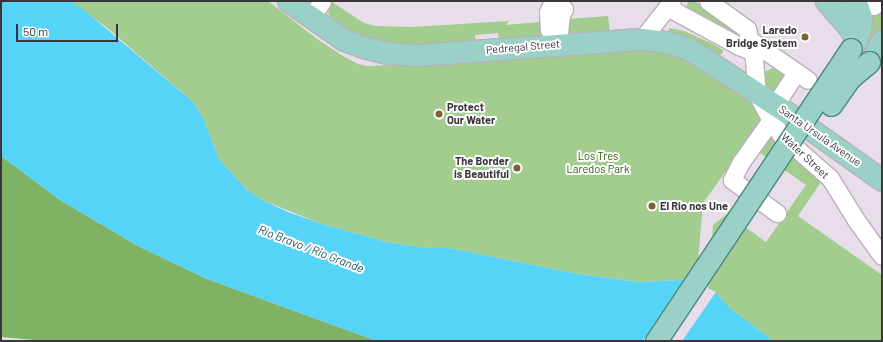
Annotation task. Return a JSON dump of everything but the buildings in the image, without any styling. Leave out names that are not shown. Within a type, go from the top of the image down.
[{"type":"main road","name":"Pedregal Street","points":[[288,1],[317,9],[344,40],[363,48],[387,53],[417,55],[642,39],[667,42],[686,48],[773,108]]},
{"type":"main road","points":[[826,1],[850,29],[853,45]]},
{"type":"main road","points":[[656,341],[853,45],[860,29],[861,17],[855,5]]},
{"type":"main road","points":[[672,341],[841,89],[857,71],[879,57],[882,41]]},
{"type":"main road","name":"Santa Ursula Avenue","points":[[773,108],[882,180]]},
{"type":"street","points":[[708,1],[747,29],[751,45],[773,108]]},
{"type":"street","points":[[855,5],[873,6],[882,1]]},
{"type":"street","points":[[642,39],[669,4],[739,46],[751,45],[802,76],[773,108],[732,180],[777,213]]},
{"type":"street","points":[[558,5],[560,14],[558,44]]},
{"type":"street","name":"Water Street","points":[[773,108],[781,135],[830,178],[856,220],[882,256]]},
{"type":"green space","name":"Los Tres Laredos Park","points":[[70,1],[268,1],[317,39],[343,56],[358,64],[367,66],[422,64],[580,52],[658,48],[692,59],[753,103],[762,121],[703,203],[696,286],[683,280],[639,282],[578,274],[449,248],[428,248],[390,243],[322,224],[262,200],[247,190],[219,159],[204,120],[193,102],[105,26]]},
{"type":"green space","points":[[695,1],[738,31],[740,37],[686,8],[688,2]]},
{"type":"green space","points":[[332,2],[364,23],[376,26],[412,27],[509,21],[506,25],[540,22],[542,23],[542,33],[537,37],[499,40],[498,33],[475,35],[476,42],[438,46],[392,44],[377,41],[342,27],[330,16],[328,12]]},
{"type":"green space","points":[[882,6],[882,31],[868,44],[871,15]]},
{"type":"green space","points":[[608,16],[610,32],[567,33],[568,19]]},
{"type":"green space","points":[[670,28],[684,31],[711,43],[723,50],[723,52],[717,59],[665,34]]},
{"type":"green space","points":[[779,66],[790,73],[778,93],[766,89],[763,72]]},
{"type":"green space","points":[[768,133],[779,147],[823,179],[798,216],[882,275],[882,341],[774,341],[732,310],[718,295],[708,291],[713,225],[727,214],[766,242],[806,185],[756,150]]},
{"type":"green space","points":[[1,156],[60,200],[138,246],[207,279],[377,341],[46,341],[1,337]]},
{"type":"water","name":"Río Bravo / Rio Grande","points":[[1,1],[70,1],[84,10],[193,102],[204,120],[219,159],[247,190],[262,200],[288,212],[322,224],[390,243],[428,248],[449,248],[578,274],[639,282],[683,280],[718,295],[732,310],[774,341],[377,341],[207,279],[138,246],[60,200],[1,156]]},
{"type":"pier","points":[[685,278],[716,292],[682,341],[643,341]]},
{"type":"place","name":"Laredo Bridge System","points":[[805,37]]},
{"type":"place","name":"Protect Our Water","points":[[439,114]]},
{"type":"place","name":"The Border is Beautiful","points":[[517,168]]},
{"type":"place","name":"El Rio nos Une","points":[[652,206]]}]
